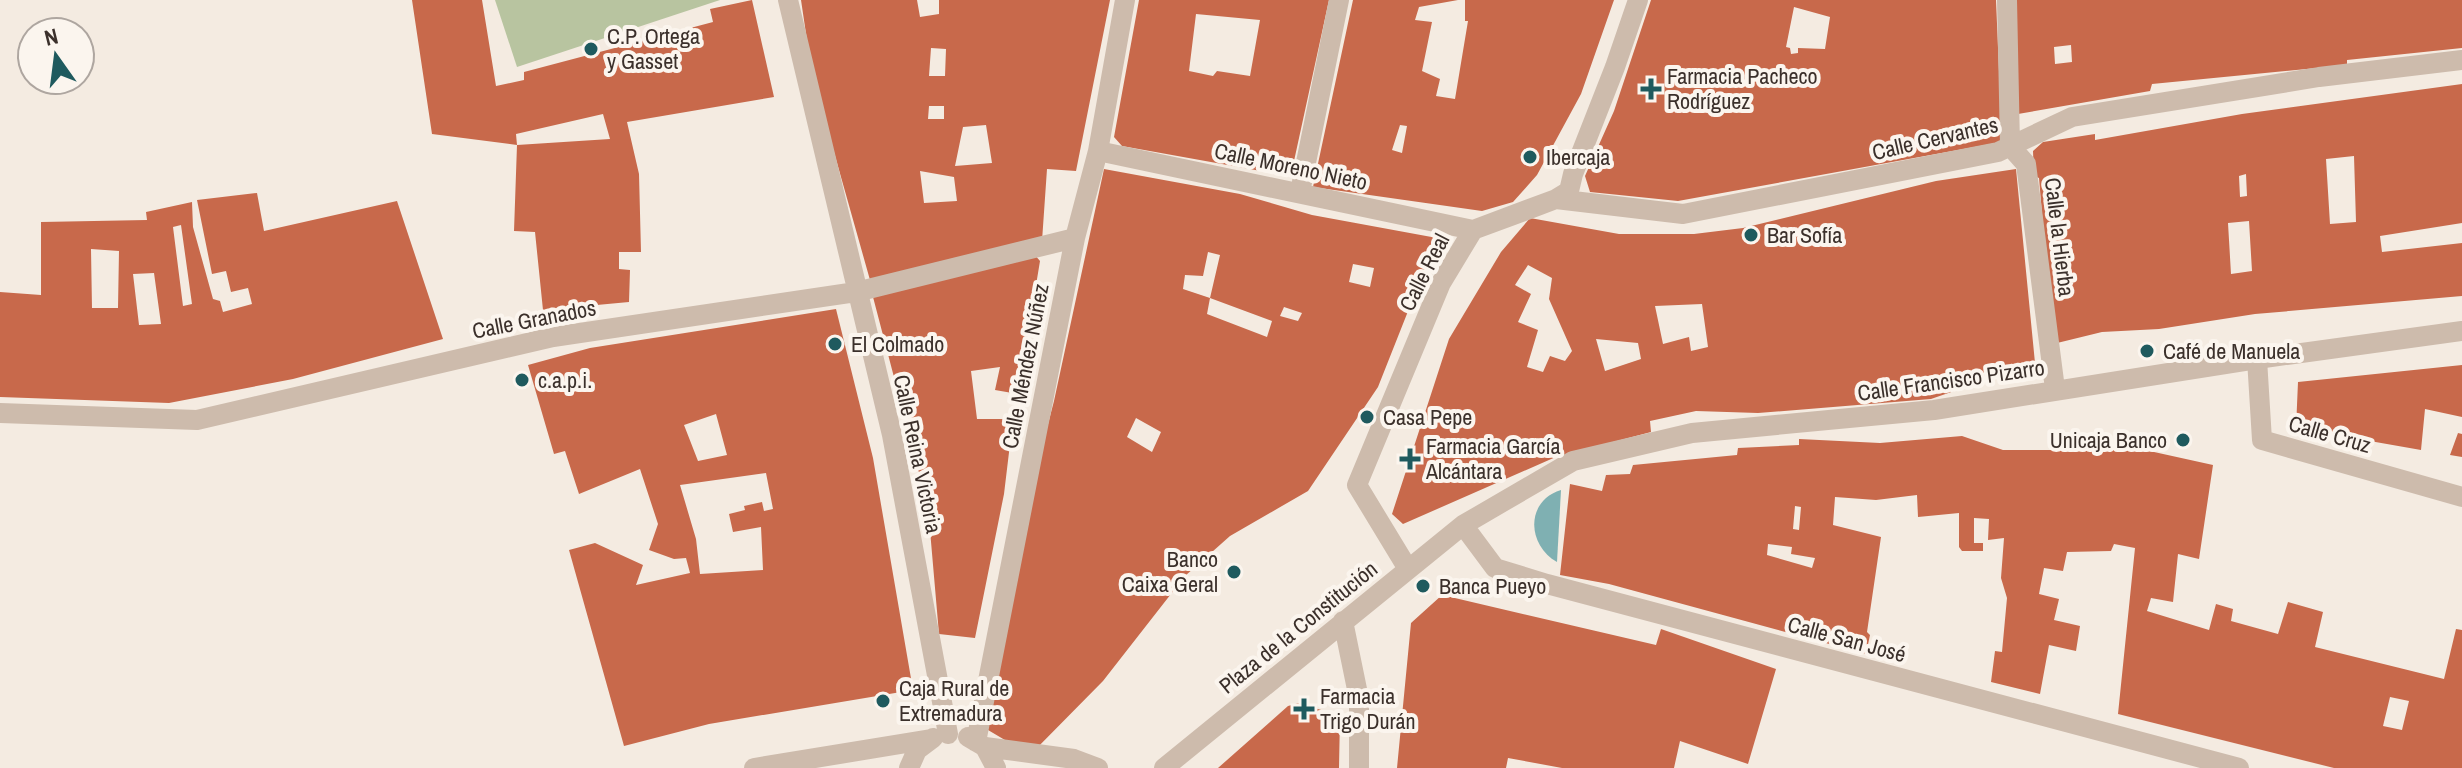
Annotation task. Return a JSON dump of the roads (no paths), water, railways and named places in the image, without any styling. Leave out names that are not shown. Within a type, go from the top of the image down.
[{"type":"street","name":"Calle Reina Victoria","points":[[788,0],[892,435],[939,737]]},
{"type":"street","name":"Calle Méndez Núñez","points":[[981,744],[1075,238],[1098,151],[1125,0]]},
{"type":"street","points":[[1300,192],[1339,0]]},
{"type":"street","points":[[1556,199],[1569,191],[1638,0]]},
{"type":"street","name":"Calle la Hierba","points":[[2007,0],[2010,146],[2026,164],[2055,389]]},
{"type":"street","name":"Calle Cervantes","points":[[1556,199],[1683,214],[1998,152],[2072,117],[2319,77],[2462,60]]},
{"type":"street","name":"Calle Moreno Nieto","points":[[1098,151],[1473,230]]},
{"type":"street","name":"Calle Real","points":[[1408,569],[1357,485],[1441,283],[1473,230],[1556,199]]},
{"type":"street","name":"Calle Granados","points":[[0,413],[197,420],[553,337],[856,292],[1075,238]]},
{"type":"street","name":"Calle Francisco Pizarro","points":[[1463,525],[1573,461],[1692,433],[1934,410],[2055,389],[2462,331]]},
{"type":"street","name":"Calle Cruz","points":[[2257,359],[2262,440],[2462,497]]},
{"type":"street","name":"Plaza de la Constitución","points":[[1164,768],[1463,525]]},
{"type":"street","name":"Calle San José","points":[[1463,525],[1495,568],[2239,768]]},
{"type":"street","points":[[1343,621],[1359,699],[1359,768]]},
{"type":"street","points":[[754,768],[817,763],[939,737],[966,735],[981,744],[1074,759],[1098,768]]},
{"type":"street","points":[[909,768],[917,750],[939,737]]},
{"type":"street","points":[[981,744],[996,768]]},
{"type":"water","points":[[1561,490],[1557,562],[1540,545],[1534,524],[1541,504]]},
{"type":"place","name":"C.P. Ortega y Gasset","points":[[591,49]]},
{"type":"place","name":"Farmacia Pacheco Rodríguez","points":[[1651,89]]},
{"type":"place","name":"Ibercaja","points":[[1530,157]]},
{"type":"place","name":"Bar Sofía","points":[[1751,235]]},
{"type":"place","name":"El Colmado","points":[[835,344]]},
{"type":"place","name":"Café de Manuela","points":[[2147,351]]},
{"type":"place","name":"c.a.p.i.","points":[[522,380]]},
{"type":"place","name":"Casa Pepe","points":[[1367,417]]},
{"type":"place","name":"Unicaja Banco","points":[[2183,440]]},
{"type":"place","name":"Farmacia García Alcántara","points":[[1410,459]]},
{"type":"place","name":"Banco Caixa Geral","points":[[1234,572]]},
{"type":"place","name":"Banca Pueyo","points":[[1423,586]]},
{"type":"place","name":"Caja Rural de Extremadura","points":[[883,701]]},
{"type":"place","name":"Farmacia Trigo Durán","points":[[1304,709]]}]
